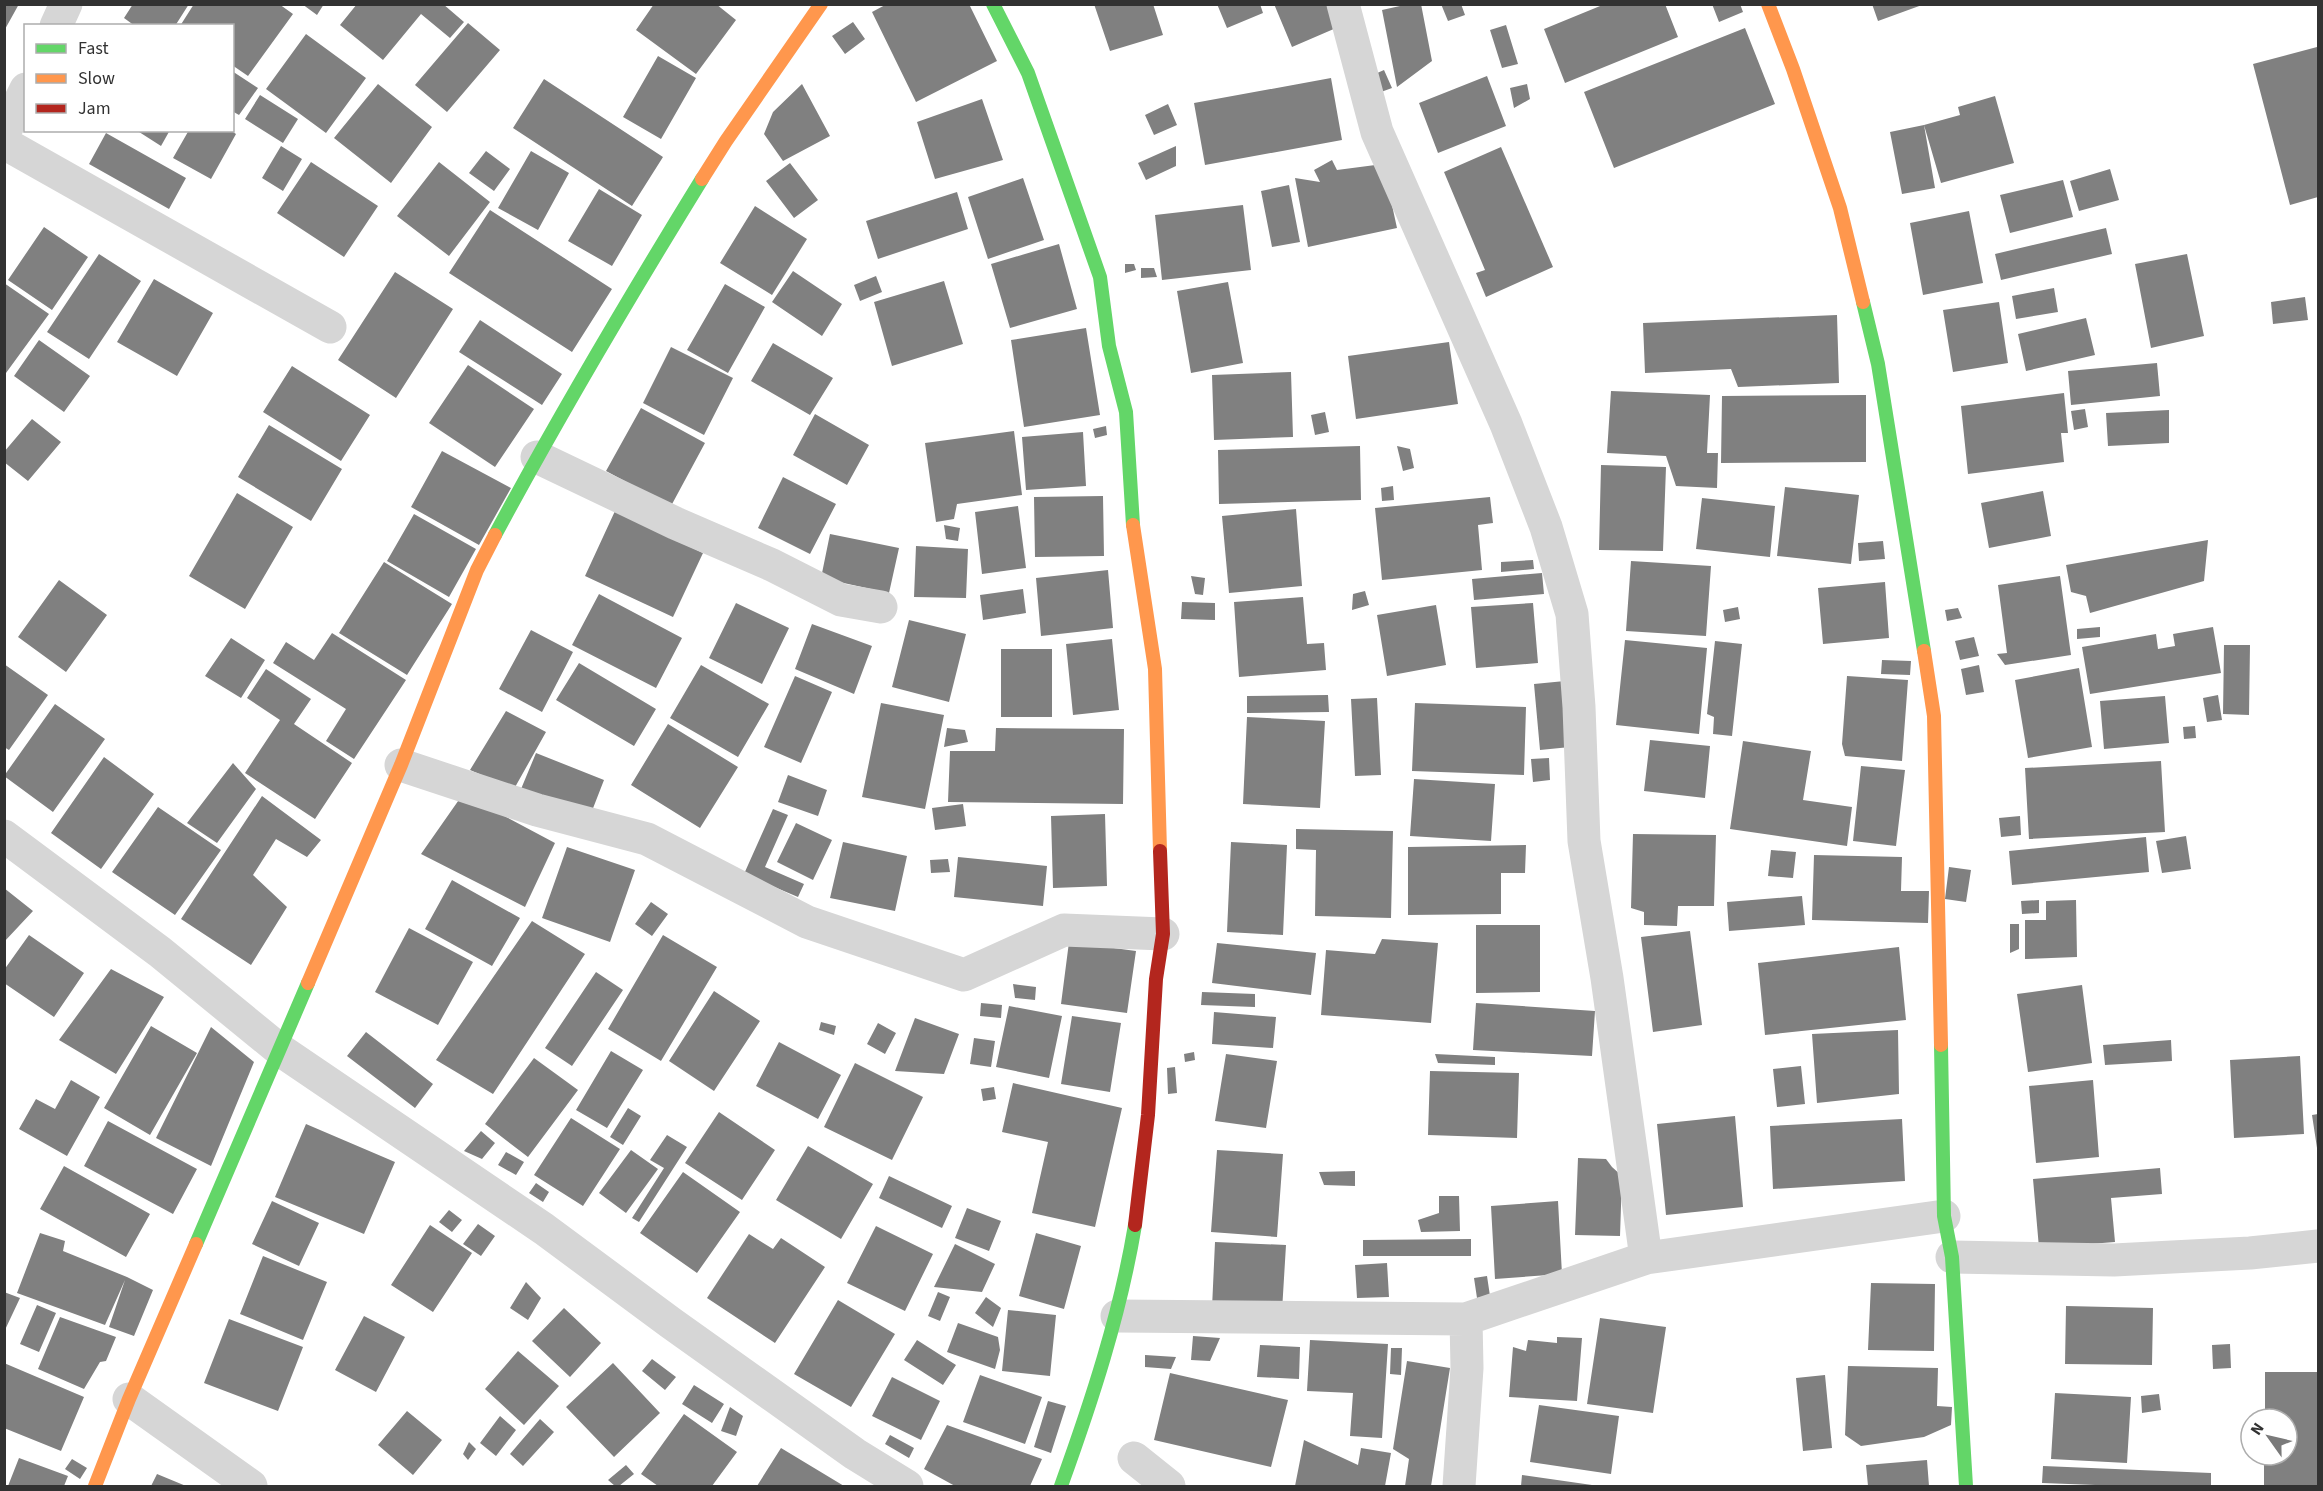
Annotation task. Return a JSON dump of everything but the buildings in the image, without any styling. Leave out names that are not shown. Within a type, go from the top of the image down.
[{"type":"street","points":[[57,24],[66,4]]},
{"type":"street","points":[[95,1486],[129,1399],[400,765],[477,570],[537,457],[621,310],[726,141],[821,4]]},
{"type":"street","points":[[993,4],[1028,73],[1100,277],[1109,346],[1126,412],[1134,536],[1155,669],[1163,934],[1155,974],[1148,1116],[1136,1221],[1117,1316],[1095,1393],[1061,1486]]},
{"type":"street","points":[[1343,4],[1377,132],[1506,424],[1546,527],[1572,614],[1579,707],[1584,841],[1607,978],[1646,1258]]},
{"type":"street","points":[[1768,4],[1793,69],[1840,208],[1878,364],[1934,716],[1944,1216],[1952,1257],[1966,1486]]},
{"type":"street","points":[[4,133],[24,93]]},
{"type":"street","points":[[4,143],[330,327]]},
{"type":"street","points":[[537,457],[675,523],[772,565],[842,600],[881,607]]},
{"type":"street","points":[[400,765],[537,810],[647,838],[807,922],[964,975],[1064,930],[1163,934]]},
{"type":"street","points":[[4,836],[160,952],[280,1050],[544,1229],[855,1454],[907,1486]]},
{"type":"street","points":[[1117,1316],[1467,1319],[1646,1258],[1944,1216]]},
{"type":"street","points":[[1952,1257],[2114,1260],[2250,1253],[2319,1246]]},
{"type":"street","points":[[1459,1486],[1467,1368],[1467,1319]]},
{"type":"street","points":[[129,1399],[251,1486]]},
{"type":"street","points":[[1134,1458],[1169,1486]]},
{"type":"traffic: fast","points":[[993,4],[1028,73],[1100,277],[1109,346],[1126,412],[1133,525]]},
{"type":"traffic: fast","points":[[495,535],[596,356],[702,179]]},
{"type":"traffic: fast","points":[[1863,302],[1878,364],[1924,651]]},
{"type":"traffic: fast","points":[[196,1244],[308,983]]},
{"type":"traffic: fast","points":[[1941,1045],[1944,1216],[1952,1257],[1966,1486]]},
{"type":"traffic: fast","points":[[1061,1486],[1104,1357],[1129,1259],[1135,1225]]},
{"type":"traffic: slow","points":[[702,179],[821,4]]},
{"type":"traffic: slow","points":[[1768,4],[1793,69],[1840,208],[1863,302]]},
{"type":"traffic: slow","points":[[1133,525],[1155,669],[1160,851]]},
{"type":"traffic: slow","points":[[308,983],[401,765],[477,570],[495,535]]},
{"type":"traffic: slow","points":[[1924,651],[1934,716],[1941,1045]]},
{"type":"traffic: slow","points":[[95,1486],[129,1399],[196,1244]]},
{"type":"traffic: jam","points":[[1135,1225],[1148,1115],[1156,979],[1163,934],[1160,851]]}]
